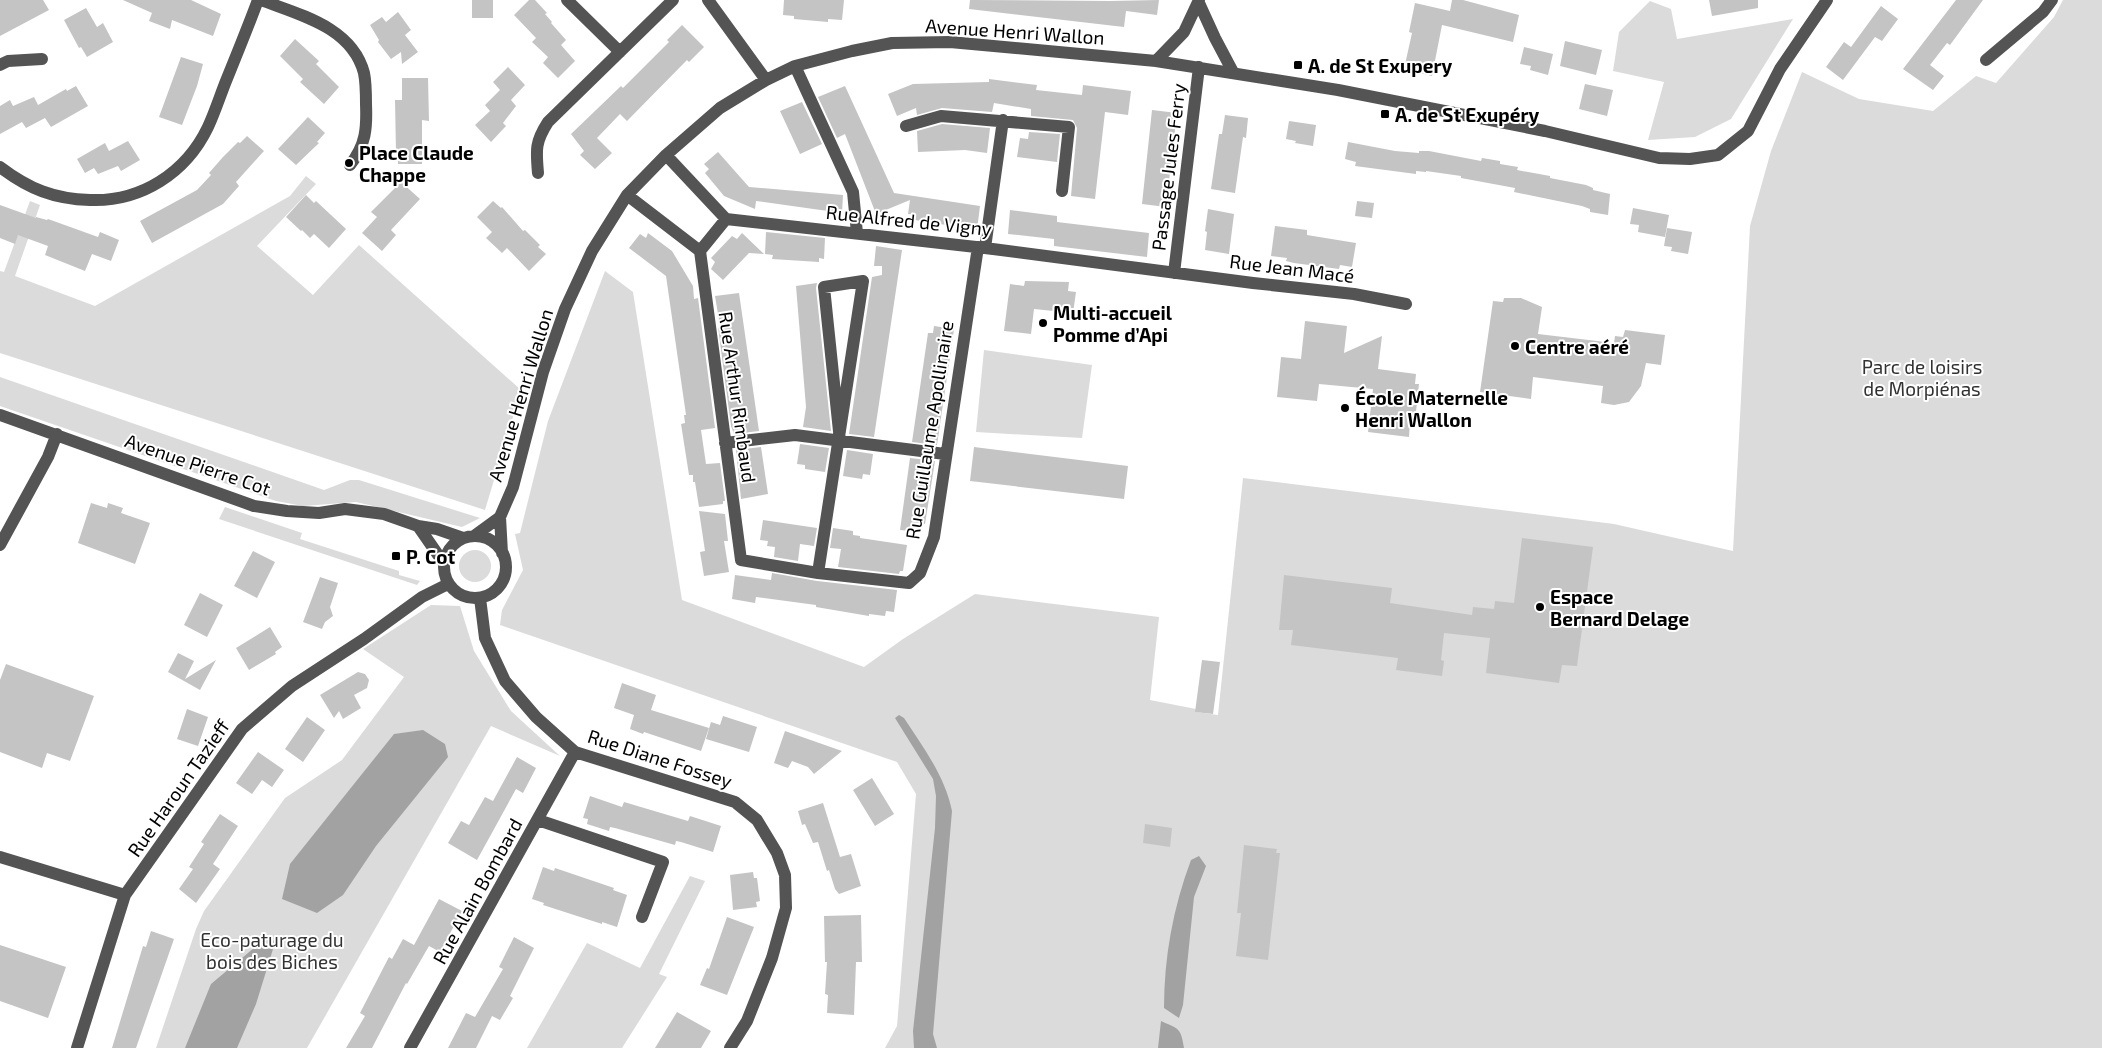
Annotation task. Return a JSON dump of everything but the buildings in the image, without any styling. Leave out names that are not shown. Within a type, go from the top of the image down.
[{"type":"street","points":[[0,166],[18,181],[67,200],[105,201],[146,191],[175,172],[195,150],[208,128],[260,0],[312,19],[332,30],[350,46],[364,73],[366,121],[365,139],[360,153],[350,165]]},
{"type":"street","points":[[567,0],[620,52]]},
{"type":"street","points":[[538,173],[536,151],[538,137],[548,122],[673,0]]},
{"type":"street","points":[[708,0],[766,80]]},
{"type":"street","name":"Avenue Henri Wallon","points":[[502,553],[500,517],[513,487],[544,372],[565,309],[592,251],[627,195],[666,155],[720,108],[766,80],[795,66],[852,51],[892,44],[950,42],[1156,61],[1338,90],[1545,131],[1659,158],[1690,159],[1718,155],[1748,131],[1780,69],[1827,0]]},
{"type":"street","points":[[1986,60],[2043,12],[2052,0]]},
{"type":"street","points":[[1156,61],[1184,32],[1199,1]]},
{"type":"street","points":[[1199,1],[1215,38],[1233,72]]},
{"type":"street","points":[[0,65],[8,61],[42,59]]},
{"type":"street","points":[[795,66],[853,192],[857,233]]},
{"type":"street","name":"Passage Jules Ferry","points":[[1174,273],[1199,67]]},
{"type":"street","points":[[906,126],[942,116],[1069,126],[1062,191]]},
{"type":"street","name":"Rue Guillaume Apollinaire","points":[[818,573],[909,583],[920,574],[934,538],[945,454],[1003,120]]},
{"type":"street","points":[[627,195],[700,252],[726,219],[666,155]]},
{"type":"street","name":"Rue Alfred de Vigny","points":[[726,219],[981,247],[1174,273]]},
{"type":"street","name":"Rue Arthur Rimbaud","points":[[700,252],[741,560],[818,573]]},
{"type":"street","name":"Rue Jean Macé","points":[[1174,273],[1354,294],[1406,304]]},
{"type":"street","points":[[818,573],[840,441],[863,280],[824,287],[840,441]]},
{"type":"street","name":"Avenue Pierre Cot","points":[[0,415],[254,506],[286,511],[319,513],[344,509],[384,514],[418,526],[469,537]]},
{"type":"street","points":[[0,545],[51,451],[57,434]]},
{"type":"street","points":[[725,443],[795,435],[945,454]]},
{"type":"street","points":[[469,537],[491,540],[502,553],[506,569],[505,577],[495,591],[480,598],[465,597],[453,590],[448,584],[443,571],[444,562],[450,548],[500,517]]},
{"type":"street","points":[[418,526],[444,562]]},
{"type":"street","name":"Rue Haroun Tazieff","points":[[77,1048],[125,895],[242,729],[292,686],[364,640],[422,597],[448,584]]},
{"type":"street","name":"Rue Diane Fossey","points":[[480,598],[485,638],[505,681],[536,717],[575,752],[735,802],[757,820],[777,853],[785,875],[786,908],[772,958],[747,1020],[730,1048]]},
{"type":"street","name":"Rue Alain Bombard","points":[[410,1048],[575,752]]},
{"type":"street","points":[[538,820],[663,862],[642,917]]},
{"type":"street","points":[[0,857],[125,895]]},
{"type":"green space","name":"Parc de loisirs de Morpiénas","points":[[2063,0],[2102,0],[2102,1048],[885,1048],[897,1026],[916,794],[897,762],[500,625],[502,610],[523,570],[515,534],[520,533],[548,421],[605,271],[633,292],[682,600],[864,667],[903,639],[975,594],[1159,617],[1150,700],[1196,709],[1196,712],[1218,715],[1243,478],[1614,524],[1733,551],[1750,226],[1771,151],[1802,72],[1859,99],[1933,111],[1976,76],[1996,83],[2054,17]]},
{"type":"green space","points":[[1650,1],[1671,9],[1677,39],[1793,19],[1731,119],[1695,137],[1648,140],[1664,82],[1613,71],[1619,32]]},
{"type":"green space","points":[[306,176],[316,184],[257,246],[313,295],[359,245],[521,390],[485,510],[0,353],[0,271],[4,272],[30,201],[40,205],[15,276],[95,306],[290,196]]},
{"type":"green space","points":[[984,350],[1092,365],[1082,438],[976,432]]},
{"type":"green space","points":[[0,377],[324,490],[350,480],[359,480],[480,518],[462,527],[356,502],[303,506],[276,501],[0,406]]},
{"type":"green space","points":[[225,507],[302,533],[300,539],[399,571],[399,575],[420,581],[417,585],[219,519]]},
{"type":"green space","points":[[475,550],[481,551],[486,555],[490,560],[490,572],[486,577],[481,581],[475,582],[469,581],[464,577],[460,572],[459,566],[460,560],[464,555],[469,551]]},
{"type":"green space","name":"Eco-paturage du bois des Biches","points":[[431,605],[460,606],[474,651],[511,711],[560,756],[491,726],[307,1048],[156,1048],[196,929],[204,911],[285,798],[342,760],[404,677],[363,649]]},
{"type":"green space","points":[[690,876],[705,881],[659,974],[667,977],[622,1048],[527,1048],[587,943],[640,968]]},
{"type":"shaded area","points":[[899,715],[904,718],[939,774],[952,811],[933,1034],[937,1048],[914,1048],[913,1031],[935,828],[936,796],[933,779],[895,718]]},
{"type":"shaded area","points":[[423,730],[445,744],[448,757],[376,846],[343,895],[317,913],[282,899],[290,864],[394,734]]},
{"type":"shaded area","points":[[1199,856],[1206,866],[1194,897],[1183,1005],[1179,1018],[1164,1008],[1168,951],[1179,896],[1191,860]]},
{"type":"shaded area","points":[[266,938],[275,941],[273,949],[256,1004],[237,1048],[185,1048],[211,984]]},
{"type":"shaded area","points":[[1161,1021],[1178,1030],[1182,1036],[1184,1048],[1158,1048]]},
{"type":"place","name":"A. de St Exupery","points":[[1298,65]]},
{"type":"place","name":"A. de St Exupéry","points":[[1385,114]]},
{"type":"place","name":"Place Claude Chappe","points":[[349,163]]},
{"type":"place","name":"Multi-accueil Pomme d’Api","points":[[1043,323]]},
{"type":"place","name":"Centre aéré","points":[[1515,346]]},
{"type":"place","name":"École Maternelle Henri Wallon","points":[[1345,408]]},
{"type":"place","name":"P. Cot","points":[[396,556]]},
{"type":"place","name":"Espace Bernard Delage","points":[[1540,607]]}]
